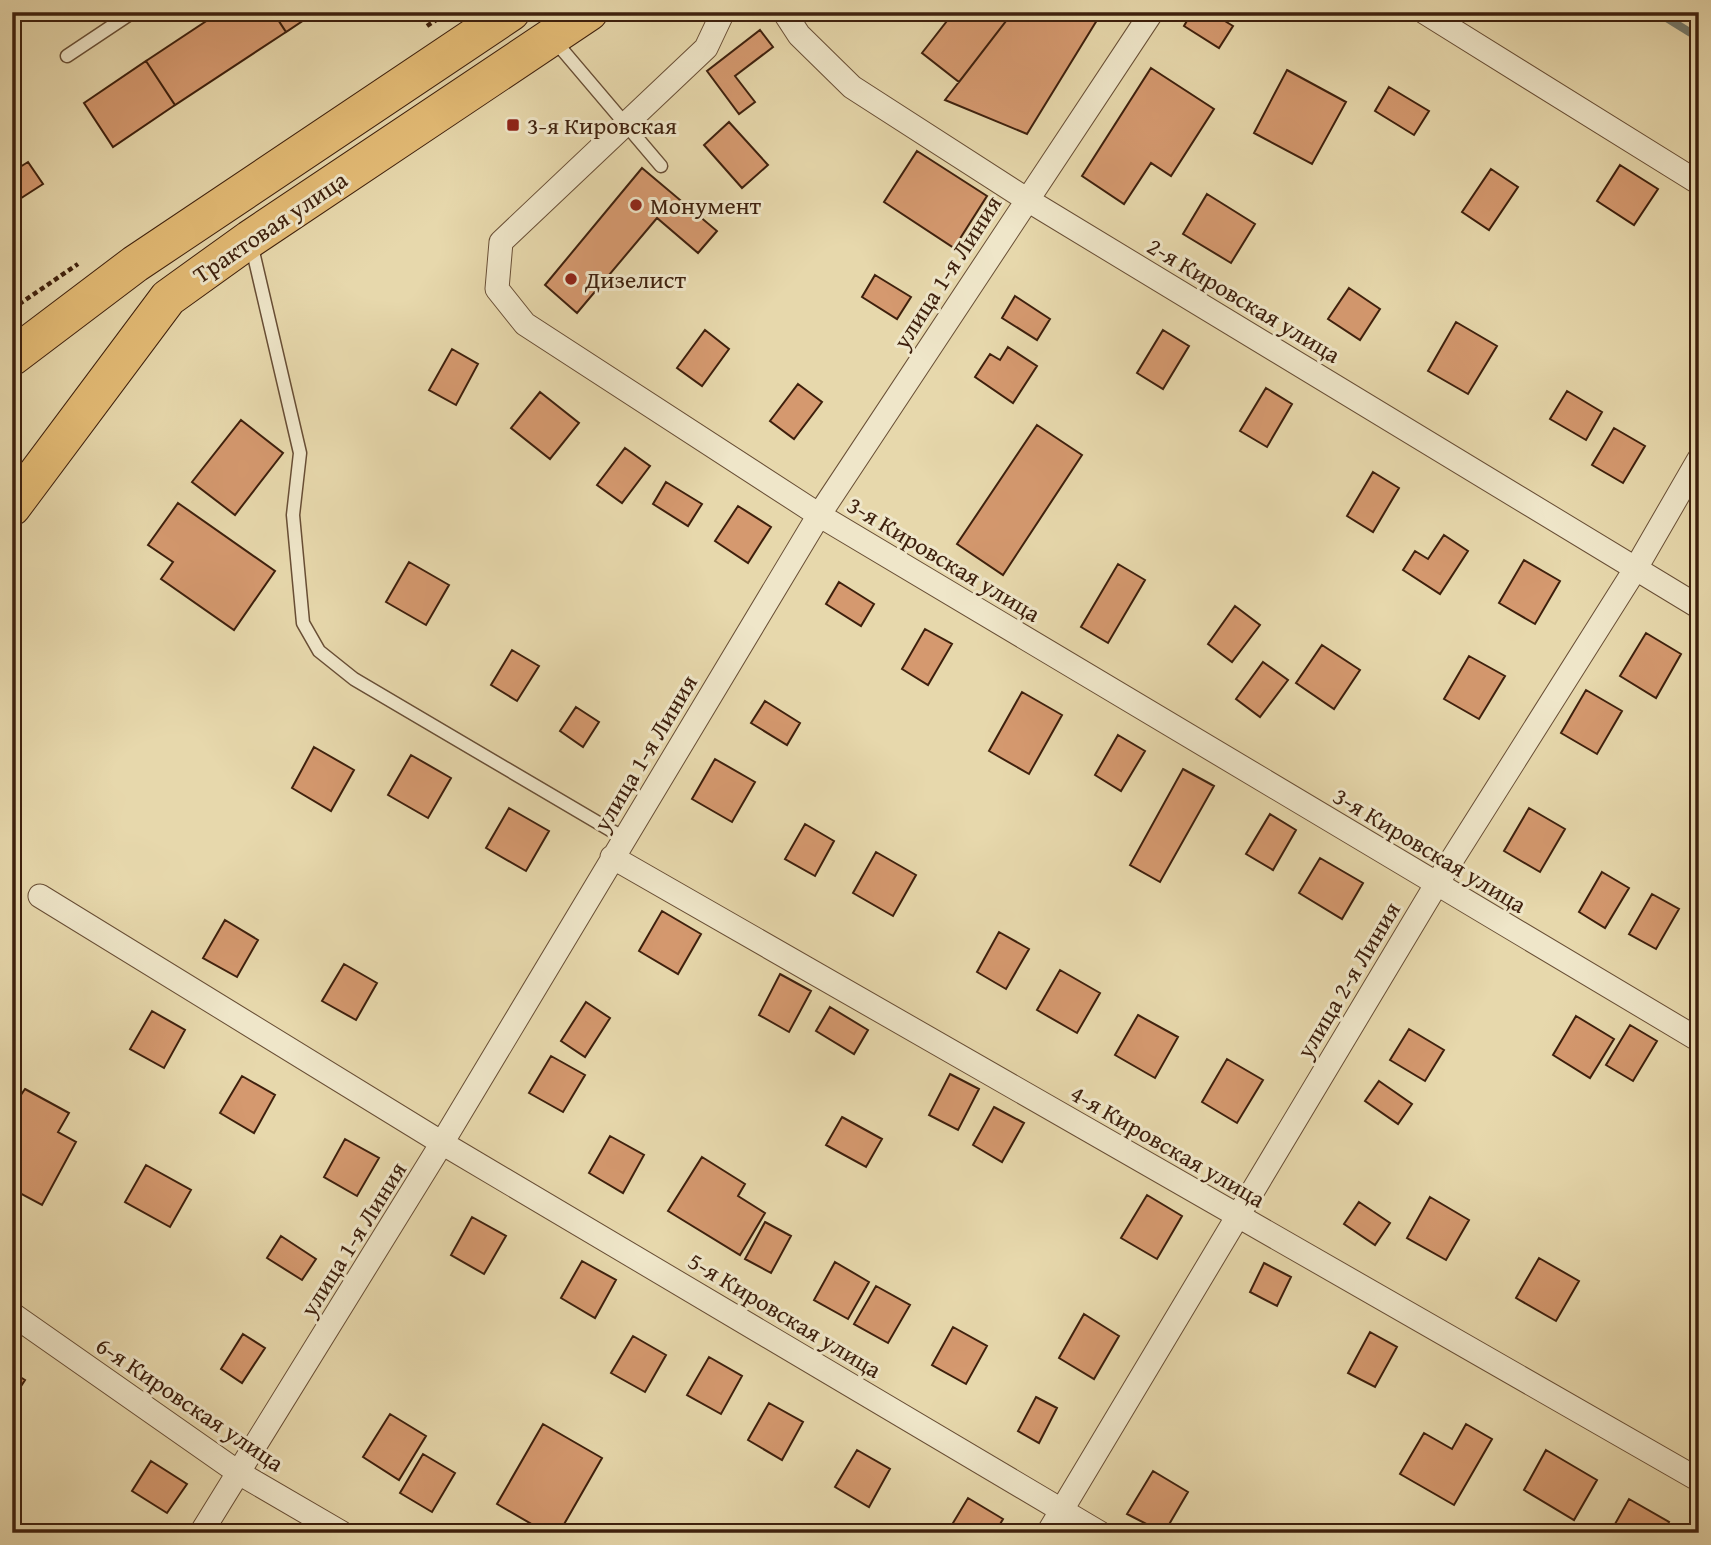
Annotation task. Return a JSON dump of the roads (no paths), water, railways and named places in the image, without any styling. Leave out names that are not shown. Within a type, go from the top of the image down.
[{"type":"main road","name":"Трактовая улица","points":[[12,357],[135,264],[511,12]]},
{"type":"main road","name":"Трактовая улица","points":[[12,507],[168,298],[250,239],[589,12]]},
{"type":"street","name":"3-я Кировская улица","points":[[723,12],[706,48],[501,242],[497,289],[525,324],[819,515],[1699,1040]]},
{"type":"street","name":"2-я Кировская улица","points":[[784,12],[799,35],[852,87],[1026,199],[1699,607]]},
{"type":"street","name":"улица 1-я Линия","points":[[201,1533],[442,1143],[819,515],[1152,12]]},
{"type":"street","points":[[1424,12],[1699,183]]},
{"type":"street","name":"улица 2-я Линия","points":[[1048,1533],[1436,885],[1636,568],[1699,459]]},
{"type":"street","name":"4-я Кировская улица","points":[[618,848],[1236,1215],[1699,1480]]},
{"type":"street","name":"5-я Кировская улица","points":[[40,896],[442,1143],[1100,1533]]},
{"type":"street","name":"6-я Кировская улица","points":[[12,1314],[239,1473],[342,1533]]},
{"type":"lane","points":[[67,56],[133,12]]},
{"type":"lane","points":[[552,37],[661,166]]},
{"type":"lane","points":[[250,239],[300,453],[293,515],[303,622],[319,651],[354,679],[618,848]]},
{"type":"waterway","points":[[1657,12],[1699,38]]},
{"type":"place","name":"3-я Кировская","points":[[513,125]]},
{"type":"place","name":"Монумент","points":[[636,205]]},
{"type":"place","name":"Дизелист","points":[[571,279]]}]
